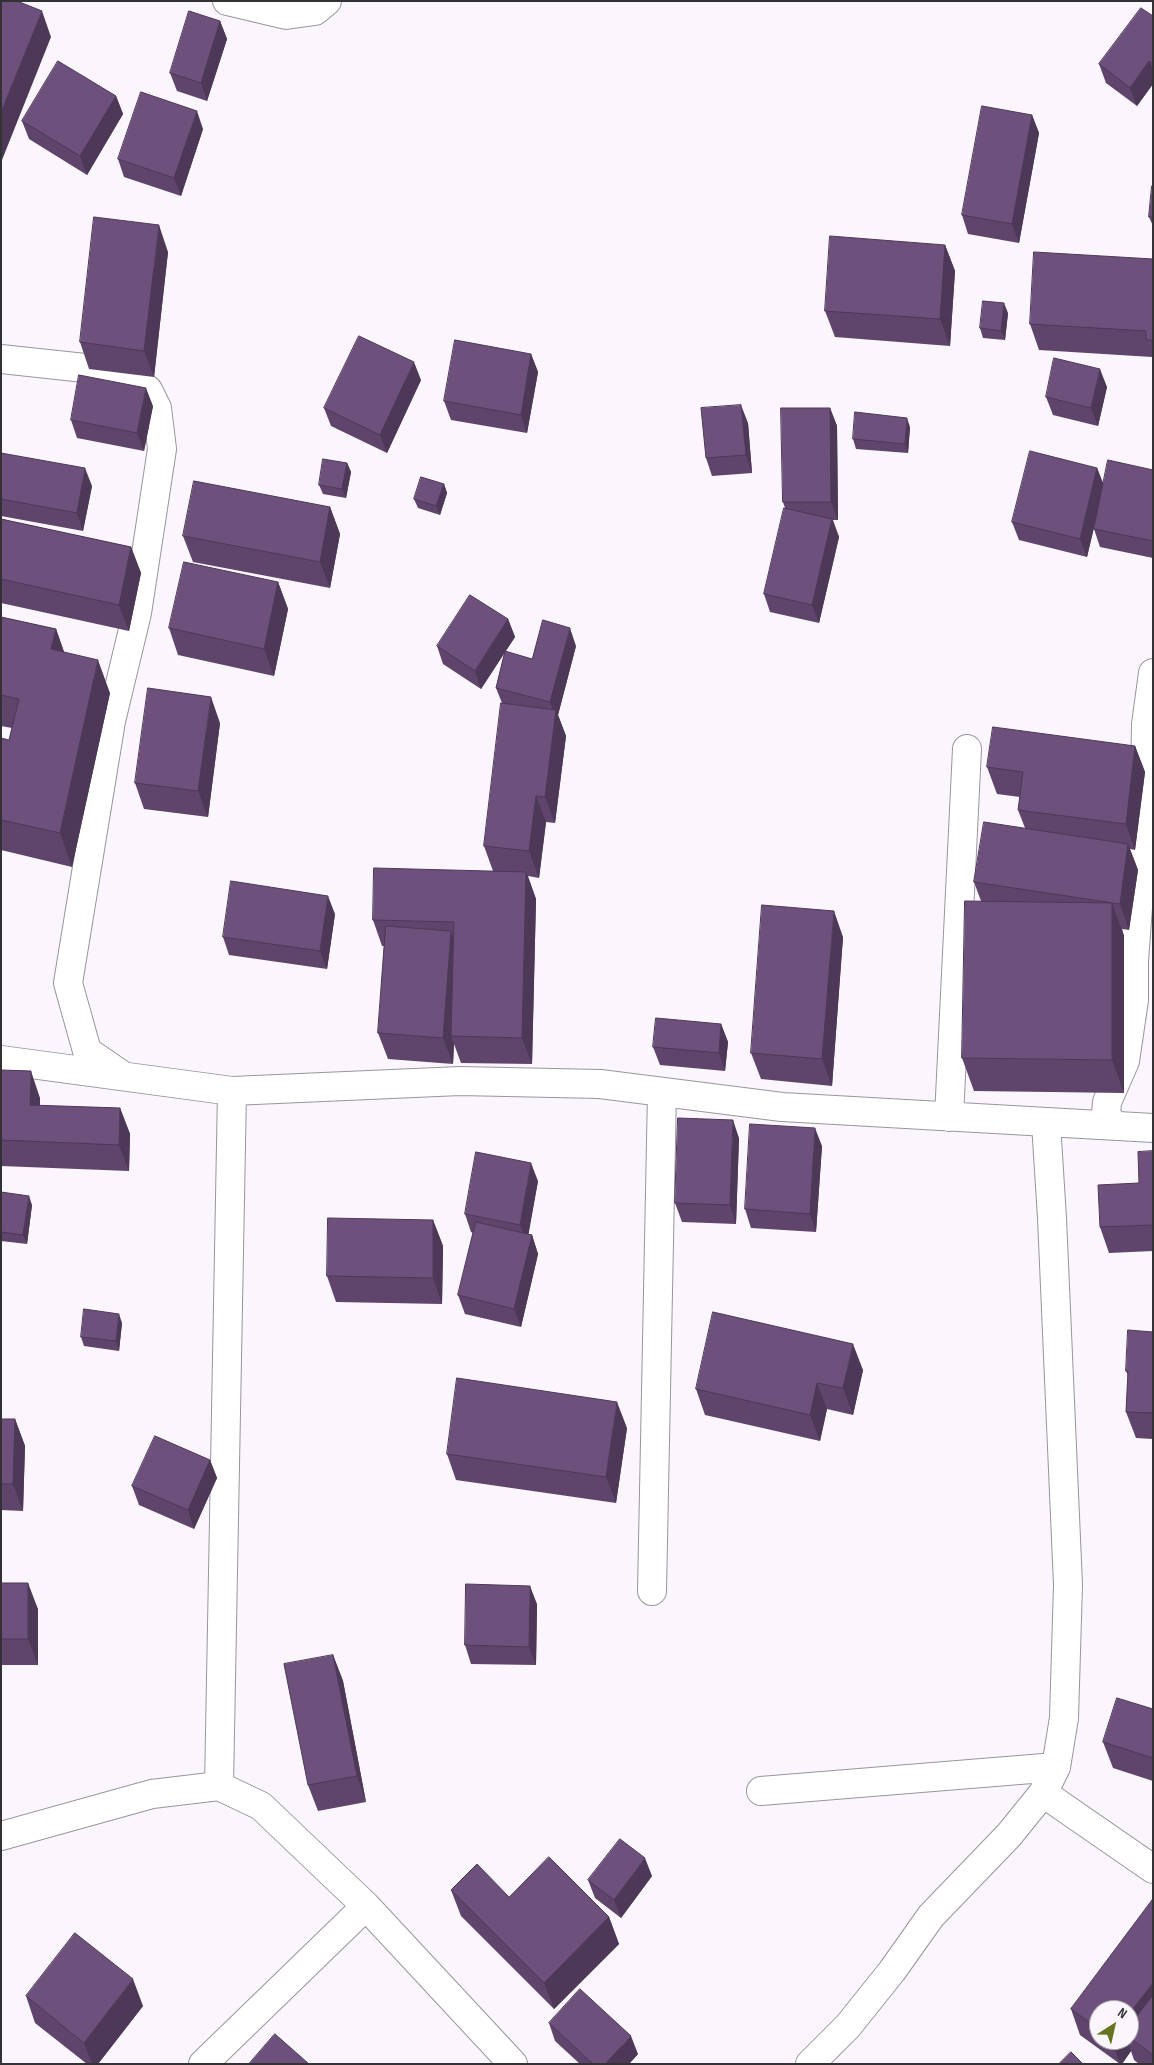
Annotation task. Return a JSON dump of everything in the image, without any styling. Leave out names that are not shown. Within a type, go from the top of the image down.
[{"type":"street","points":[[226,1],[286,15],[315,11],[327,1]]},
{"type":"street","points":[[1,359],[94,369],[132,377],[148,390],[157,408],[162,449],[137,613],[111,721],[68,983],[87,1051],[128,1078]]},
{"type":"street","points":[[1115,1126],[1106,1115],[1107,1102],[1126,1061],[1134,1000],[1134,961],[1144,826],[1146,724],[1153,673]]},
{"type":"street","points":[[949,1117],[967,749]]},
{"type":"street","points":[[1,1060],[232,1091],[460,1081],[600,1084],[782,1107],[1153,1128]]},
{"type":"street","points":[[218,1786],[232,1091]]},
{"type":"street","points":[[652,1591],[662,1092]]},
{"type":"street","points":[[810,2064],[848,2026],[931,1916],[1008,1835],[1044,1793],[1056,1767],[1064,1718],[1068,1585],[1046,1123]]},
{"type":"street","points":[[761,1791],[1056,1767]]},
{"type":"street","points":[[1,1836],[152,1794],[218,1786],[261,1806],[366,1906],[513,2064]]},
{"type":"street","points":[[1044,1793],[1153,1869]]},
{"type":"street","points":[[204,2064],[366,1906]]},
{"type":"building","points":[[1,1],[17,1],[42,11],[1,112]]},
{"type":"building","points":[[1141,8],[1153,16],[1153,64],[1149,61],[1130,88],[1099,64]]},
{"type":"building","points":[[189,11],[220,21],[201,83],[170,73]]},
{"type":"building","points":[[58,61],[116,96],[80,156],[22,121]]},
{"type":"building","points":[[141,92],[197,111],[174,178],[118,159]]},
{"type":"building","points":[[982,106],[1032,115],[1012,224],[962,215]]},
{"type":"building","points":[[1152,186],[1153,217],[1149,217]]},
{"type":"building","points":[[94,217],[159,225],[144,351],[80,342]]},
{"type":"building","points":[[830,236],[945,245],[940,319],[825,311]]},
{"type":"building","points":[[1034,252],[1153,259],[1153,340],[1146,340],[1146,331],[1030,324]]},
{"type":"building","points":[[983,301],[1004,303],[1001,331],[980,328]]},
{"type":"building","points":[[359,336],[414,362],[380,435],[324,408]]},
{"type":"building","points":[[455,340],[531,354],[521,415],[444,401]]},
{"type":"building","points":[[1054,358],[1100,369],[1091,408],[1046,397]]},
{"type":"building","points":[[79,375],[146,388],[137,433],[71,420]]},
{"type":"building","points":[[741,405],[746,455],[706,458],[701,408]]},
{"type":"building","points":[[781,408],[830,408],[831,502],[783,502]]},
{"type":"building","points":[[855,412],[907,418],[905,444],[853,439]]},
{"type":"building","points":[[1030,451],[1097,468],[1080,539],[1012,522]]},
{"type":"building","points":[[1,453],[85,468],[77,513],[1,499]]},
{"type":"building","points":[[323,459],[347,463],[342,489],[319,485]]},
{"type":"building","points":[[1108,460],[1153,470],[1153,541],[1094,529]]},
{"type":"building","points":[[421,477],[444,484],[436,506],[414,499]]},
{"type":"building","points":[[194,481],[330,507],[320,562],[183,536]]},
{"type":"building","points":[[784,508],[832,519],[812,605],[764,594]]},
{"type":"building","points":[[1,519],[131,547],[119,605],[1,579]]},
{"type":"building","points":[[184,562],[278,582],[264,649],[169,628]]},
{"type":"building","points":[[470,595],[508,619],[475,671],[437,646]]},
{"type":"building","points":[[1,617],[56,629],[51,649],[98,660],[60,833],[1,820],[1,738],[9,740],[19,699],[1,695]]},
{"type":"building","points":[[543,620],[570,628],[550,702],[496,688],[505,651],[532,659]]},
{"type":"building","points":[[148,688],[211,697],[198,791],[135,783]]},
{"type":"building","points":[[501,703],[556,710],[545,797],[536,796],[529,851],[484,846]]},
{"type":"building","points":[[993,727],[1135,746],[1126,824],[1018,810],[1023,772],[987,767]]},
{"type":"building","points":[[984,822],[1128,844],[1120,904],[974,882]]},
{"type":"building","points":[[374,868],[526,872],[522,1038],[451,1036],[454,922],[373,920]]},
{"type":"building","points":[[231,881],[328,896],[320,951],[223,937]]},
{"type":"building","points":[[965,901],[1112,903],[1112,1060],[962,1058]]},
{"type":"building","points":[[762,905],[834,911],[822,1059],[751,1053]]},
{"type":"building","points":[[386,926],[451,931],[443,1038],[378,1033]]},
{"type":"building","points":[[656,1018],[721,1024],[719,1053],[653,1047]]},
{"type":"building","points":[[1,1070],[31,1071],[30,1105],[120,1108],[119,1145],[1,1140]]},
{"type":"building","points":[[678,1118],[733,1120],[730,1205],[675,1203]]},
{"type":"building","points":[[750,1124],[815,1128],[810,1214],[745,1209]]},
{"type":"building","points":[[1153,1151],[1153,1225],[1100,1227],[1098,1185],[1139,1183],[1138,1152]]},
{"type":"building","points":[[476,1152],[531,1163],[520,1225],[465,1214]]},
{"type":"building","points":[[1,1192],[29,1196],[23,1235],[1,1232]]},
{"type":"building","points":[[328,1218],[433,1220],[433,1278],[327,1276]]},
{"type":"building","points":[[476,1222],[532,1235],[514,1309],[458,1295]]},
{"type":"building","points":[[84,1309],[119,1314],[116,1341],[81,1337]]},
{"type":"building","points":[[713,1312],[853,1344],[843,1388],[817,1383],[810,1415],[696,1389]]},
{"type":"building","points":[[1128,1330],[1153,1332],[1153,1413],[1126,1412]]},
{"type":"building","points":[[457,1378],[617,1402],[606,1477],[447,1454]]},
{"type":"building","points":[[1,1419],[15,1419],[13,1484],[1,1484]]},
{"type":"building","points":[[155,1436],[210,1460],[188,1510],[132,1486]]},
{"type":"building","points":[[1,1583],[28,1583],[28,1639],[1,1639]]},
{"type":"building","points":[[466,1584],[530,1586],[529,1647],[465,1645]]},
{"type":"building","points":[[333,1655],[357,1776],[308,1785],[284,1664]]},
{"type":"building","points":[[1117,1698],[1153,1709],[1153,1758],[1103,1742]]},
{"type":"building","points":[[620,1839],[645,1858],[614,1900],[588,1880]]},
{"type":"building","points":[[549,1857],[609,1917],[544,1983],[451,1890],[477,1864],[509,1897]]},
{"type":"building","points":[[1153,1899],[1153,1983],[1139,2001],[1089,2000],[1089,2022],[1071,2009]]},
{"type":"building","points":[[75,1933],[133,1979],[84,2043],[26,1996]]},
{"type":"building","points":[[580,1989],[631,2036],[605,2064],[593,2064],[549,2023]]},
{"type":"building","points":[[1153,1995],[1153,2055],[1139,2044],[1139,2014]]},
{"type":"building","points":[[275,2034],[309,2064],[249,2064]]},
{"type":"building","points":[[1071,2052],[1083,2064],[1059,2064]]}]
